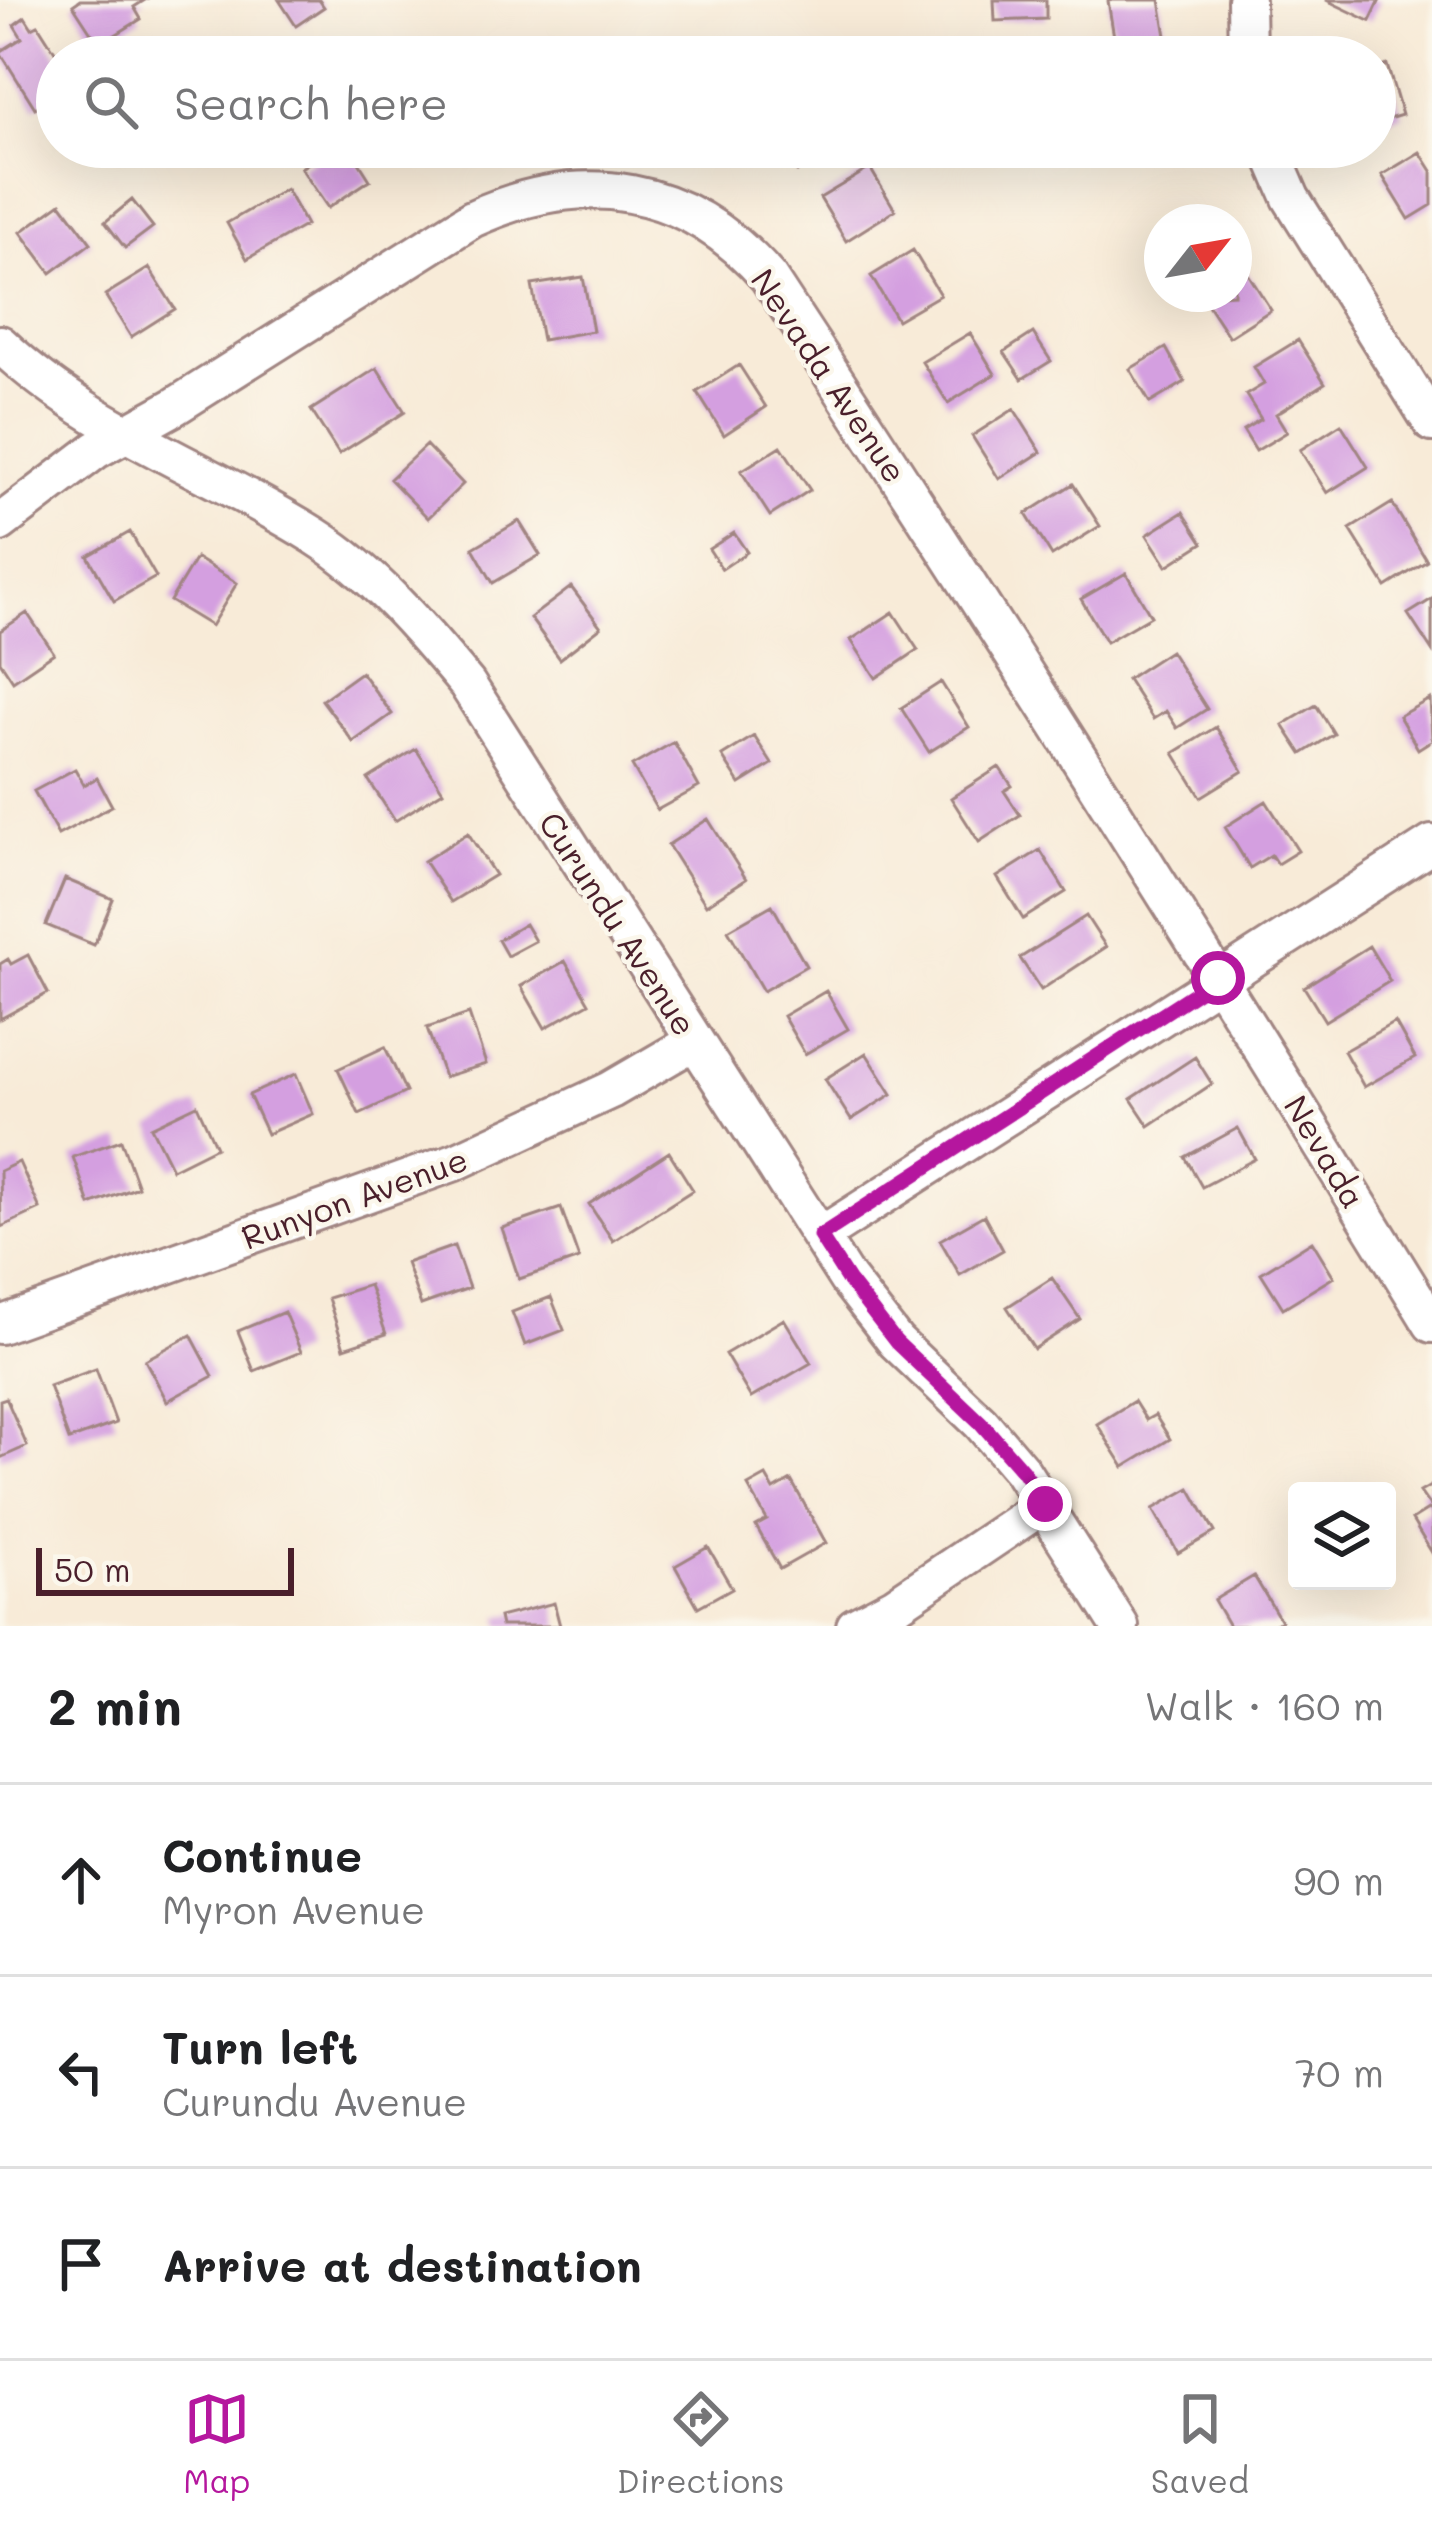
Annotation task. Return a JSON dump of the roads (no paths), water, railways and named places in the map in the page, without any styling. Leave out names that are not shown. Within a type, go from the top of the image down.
[{"type":"street","points":[[1246,0],[1247,36]]},
{"type":"street","points":[[1278,168],[1432,423]]},
{"type":"street","name":"Nevada Avenue","points":[[0,523],[78,464],[472,219],[545,192],[584,189],[627,192],[669,204],[716,227],[768,277],[1218,978]]},
{"type":"street","name":"Curundu Avenue","points":[[0,344],[76,405],[317,537],[363,572],[422,630],[467,684],[848,1280],[896,1342],[981,1423],[1022,1470],[1120,1626]]},
{"type":"street","points":[[820,1236],[1432,844]]},
{"type":"street","name":"Nevada","points":[[1218,978],[1432,1324]]},
{"type":"street","name":"Runyon Avenue","points":[[0,1325],[455,1162],[590,1100],[695,1041]]},
{"type":"street","points":[[855,1626],[895,1605],[1045,1504]]}]
